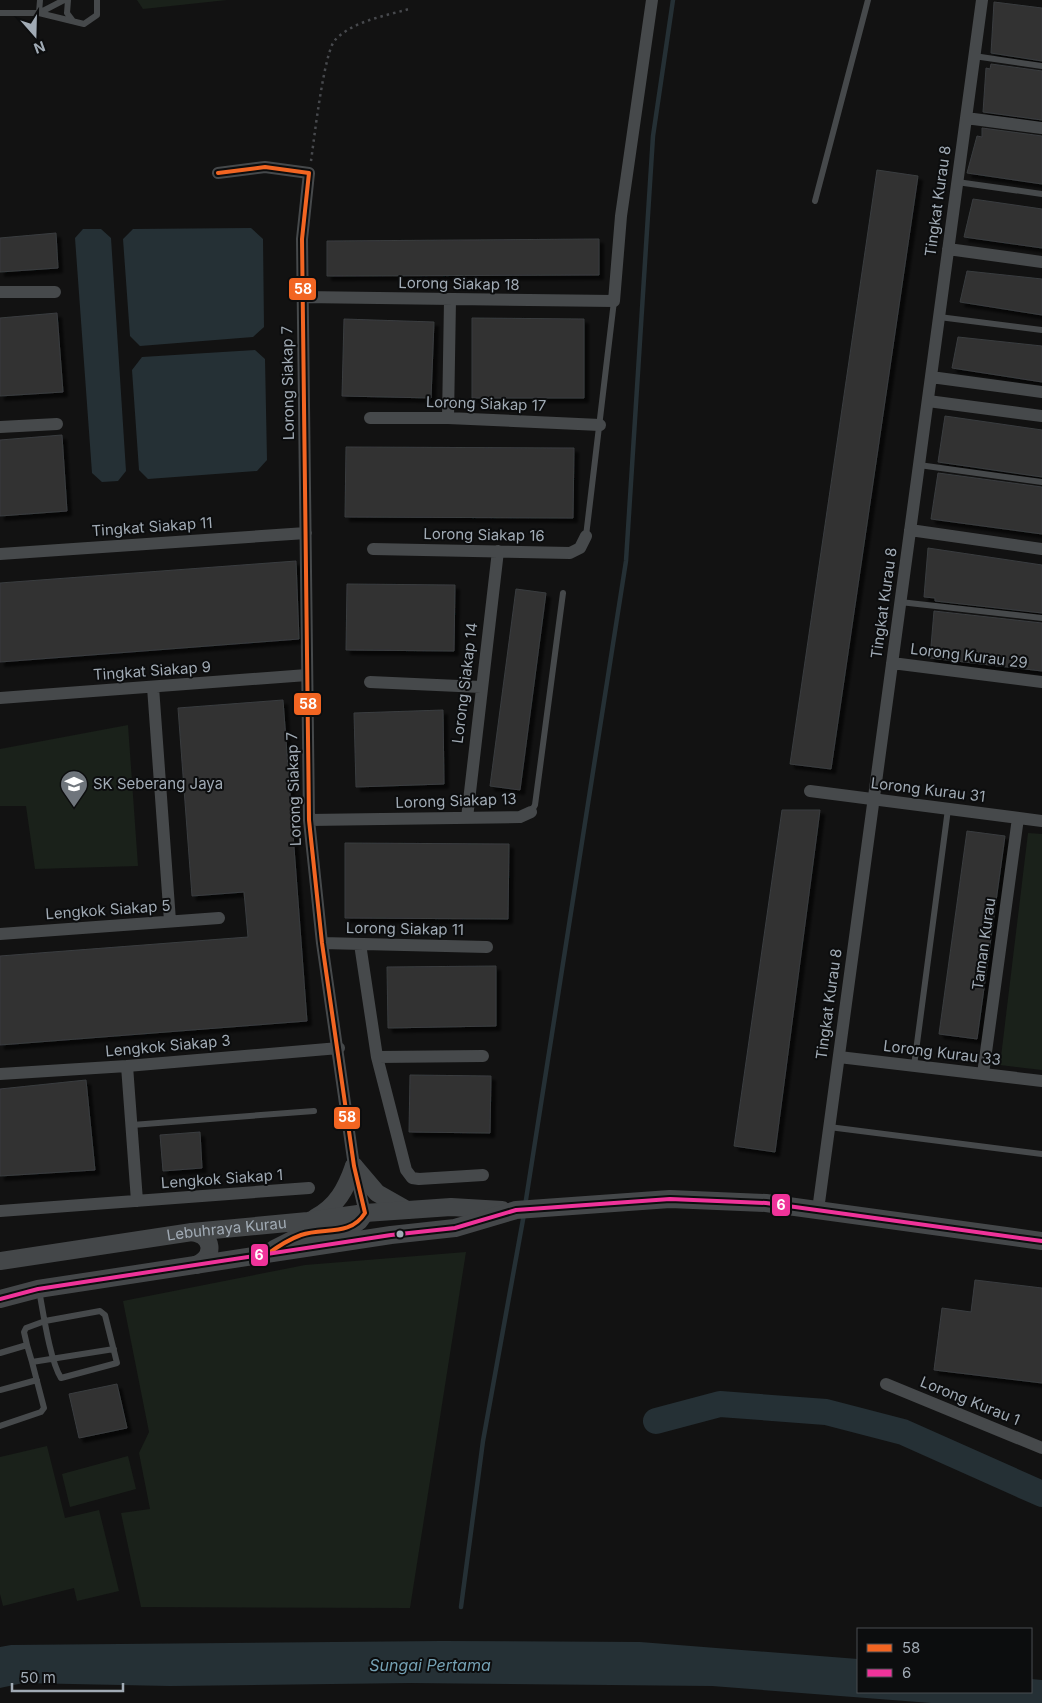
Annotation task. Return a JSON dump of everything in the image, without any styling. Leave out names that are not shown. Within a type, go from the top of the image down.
[{"type":"street","points":[[614,301],[621,216],[652,0]]},
{"type":"street","name":"Tingkat Kurau 8","points":[[818,1210],[982,0]]},
{"type":"street","points":[[966,118],[1042,128]]},
{"type":"street","points":[[218,173],[265,167],[309,172]]},
{"type":"street","name":"Lorong Siakap 7","points":[[309,172],[302,239],[309,820],[322,943],[339,1048],[354,1166],[365,1213]]},
{"type":"street","points":[[948,249],[1042,262]]},
{"type":"street","points":[[0,292],[55,292]]},
{"type":"street","name":"Lorong Siakap 18","points":[[303,297],[614,301]]},
{"type":"street","points":[[448,418],[450,300]]},
{"type":"street","points":[[931,377],[1042,392]]},
{"type":"street","points":[[928,401],[1042,416]]},
{"type":"street","name":"Lorong Siakap 17","points":[[370,418],[448,418],[600,426]]},
{"type":"street","points":[[0,427],[57,424]]},
{"type":"street","points":[[910,530],[1042,549]]},
{"type":"street","name":"Tingkat Siakap 11","points":[[0,554],[306,533]]},
{"type":"street","name":"Lorong Siakap 16","points":[[373,549],[570,553],[580,548],[586,536]]},
{"type":"street","name":"Lorong Siakap 14","points":[[466,818],[480,687],[498,551]]},
{"type":"street","name":"Lorong Kurau 29","points":[[892,663],[1042,682]]},
{"type":"street","name":"Tingkat Siakap 9","points":[[0,698],[307,675]]},
{"type":"street","points":[[370,682],[480,687]]},
{"type":"street","points":[[153,687],[170,921]]},
{"type":"street","name":"Lorong Kurau 31","points":[[810,791],[1042,821]]},
{"type":"street","name":"Lorong Siakap 13","points":[[309,820],[520,817],[531,812]]},
{"type":"street","name":"Taman Kurau","points":[[983,1074],[1018,818]]},
{"type":"street","name":"Lengkok Siakap 5","points":[[0,934],[219,918]]},
{"type":"street","name":"Lorong Siakap 11","points":[[322,943],[487,947]]},
{"type":"street","points":[[360,944],[377,1057],[406,1170],[412,1178],[483,1175]]},
{"type":"street","name":"Lengkok Siakap 3","points":[[0,1074],[127,1066],[339,1048]]},
{"type":"street","points":[[377,1057],[483,1056]]},
{"type":"street","name":"Lorong Kurau 33","points":[[839,1057],[1042,1081]]},
{"type":"street","points":[[127,1066],[137,1201]]},
{"type":"street","points":[[354,1166],[377,1193],[407,1210]]},
{"type":"street","points":[[308,1221],[326,1212],[338,1201],[347,1186],[354,1166]]},
{"type":"street","name":"Lengkok Siakap 1","points":[[0,1211],[309,1188]]},
{"type":"street","name":"Lebuhraya Kurau","points":[[0,1261],[192,1232],[308,1221],[365,1213],[451,1207],[516,1210],[604,1202],[684,1198],[818,1210],[1042,1241]]},
{"type":"street","name":"Lebuhraya Kurau","points":[[5,1298],[38,1289],[455,1228],[516,1210]]},
{"type":"street","points":[[266,1255],[282,1243],[302,1234],[351,1227],[365,1213]]},
{"type":"street","points":[[192,1232],[205,1237],[210,1251],[207,1259],[196,1265]]},
{"type":"street","points":[[0,1250],[50,1252]]},
{"type":"street","name":"Lorong Kurau 1","points":[[886,1384],[1042,1448]]},
{"type":"lane","points":[[38,13],[40,0]]},
{"type":"lane","points":[[38,13],[66,0],[67,13],[74,21]]},
{"type":"lane","points":[[0,13],[38,13],[84,24],[94,19],[99,10],[98,0]]},
{"type":"lane","points":[[816,201],[868,0]]},
{"type":"lane","points":[[974,56],[1042,66]]},
{"type":"lane","points":[[957,182],[1042,194]]},
{"type":"lane","points":[[586,536],[614,301]]},
{"type":"lane","points":[[939,317],[1042,330]]},
{"type":"lane","points":[[919,465],[1042,482]]},
{"type":"lane","name":"Lorong Siakap 13","points":[[531,812],[536,805],[563,593]]},
{"type":"lane","points":[[900,602],[1042,618]]},
{"type":"lane","points":[[914,1066],[948,809]]},
{"type":"lane","points":[[132,1125],[314,1111]]},
{"type":"lane","points":[[829,1127],[1042,1154]]},
{"type":"lane","points":[[0,1426],[41,1412],[44,1408],[24,1332],[26,1328],[45,1321],[100,1311],[105,1314],[117,1363],[62,1378],[54,1358],[45,1321],[38,1289]]},
{"type":"lane","points":[[0,1352],[27,1345]]},
{"type":"lane","points":[[32,1362],[114,1349]]},
{"type":"lane","points":[[0,1390],[37,1380]]},
{"type":"path","points":[[309,172],[328,59],[334,41],[354,26],[409,8]]},
{"type":"shaded area","points":[[137,0],[227,0],[143,9]]},
{"type":"shaded area","points":[[128,725],[138,866],[35,869],[26,806],[0,806],[0,749]]},
{"type":"shaded area","points":[[1028,833],[1042,834],[1042,1070],[1000,1065]]},
{"type":"shaded area","points":[[466,1252],[410,1608],[141,1607],[121,1513],[150,1509],[139,1453],[149,1432],[123,1301],[305,1265]]},
{"type":"shaded area","points":[[47,1446],[65,1518],[99,1510],[119,1591],[77,1601],[74,1588],[3,1606],[0,1594],[0,1457]]},
{"type":"shaded area","points":[[128,1456],[136,1489],[70,1507],[62,1474]]},
{"type":"water","points":[[251,228],[263,239],[264,327],[253,337],[140,346],[130,336],[123,239],[133,229]]},
{"type":"water","points":[[83,229],[101,229],[111,238],[126,471],[118,481],[102,482],[92,473],[75,238]]},
{"type":"water","points":[[255,350],[265,359],[267,460],[257,471],[148,479],[139,470],[132,370],[142,357]]},
{"type":"water","name":"Sungai Pertama","points":[[441,1641],[640,1642],[857,1659],[857,1693],[1032,1693],[1032,1679],[1042,1680],[1042,1703],[931,1703],[712,1686],[410,1683],[170,1686],[23,1683],[0,1688],[0,1647],[11,1645]]},
{"type":"building","points":[[994,2],[1042,8],[1042,61],[991,53]]},
{"type":"building","points":[[991,64],[1042,71],[1042,120],[983,112],[986,68],[990,69]]},
{"type":"building","points":[[982,128],[1042,136],[1042,184],[967,173],[977,136],[982,137]]},
{"type":"building","points":[[877,170],[918,176],[831,769],[790,764]]},
{"type":"building","points":[[973,199],[1042,209],[1042,248],[964,237]]},
{"type":"building","points":[[56,233],[58,268],[0,272],[0,238]]},
{"type":"building","points":[[599,239],[599,275],[327,276],[327,241]]},
{"type":"building","points":[[967,271],[1042,279],[1042,315],[960,302]]},
{"type":"building","points":[[57,313],[63,392],[0,396],[0,318]]},
{"type":"building","points":[[472,318],[584,319],[584,398],[472,398]]},
{"type":"building","points":[[344,319],[434,322],[431,398],[342,396]]},
{"type":"building","points":[[958,337],[1042,346],[1042,382],[952,368]]},
{"type":"building","points":[[945,416],[1042,430],[1042,477],[938,462]]},
{"type":"building","points":[[62,435],[67,511],[0,516],[0,440]]},
{"type":"building","points":[[346,447],[574,448],[573,518],[345,517]]},
{"type":"building","points":[[938,473],[1042,487],[1042,534],[931,519]]},
{"type":"building","points":[[928,548],[1042,565],[1042,613],[935,601],[935,598],[924,597]]},
{"type":"building","points":[[296,561],[299,639],[0,662],[0,583]]},
{"type":"building","points":[[347,584],[455,585],[454,651],[346,650]]},
{"type":"building","points":[[516,589],[546,593],[520,790],[490,786]]},
{"type":"building","points":[[934,611],[1042,623],[1042,671],[930,658]]},
{"type":"building","points":[[283,700],[307,1021],[0,1045],[0,956],[248,937],[244,892],[192,896],[178,708]]},
{"type":"building","points":[[443,710],[444,784],[356,787],[354,713]]},
{"type":"building","points":[[782,810],[820,810],[775,1152],[734,1146]]},
{"type":"building","points":[[967,831],[1005,836],[977,1039],[939,1034]]},
{"type":"building","points":[[345,843],[509,844],[508,919],[345,918]]},
{"type":"building","points":[[496,966],[496,1026],[388,1028],[387,967]]},
{"type":"building","points":[[410,1075],[491,1076],[490,1133],[409,1132]]},
{"type":"building","points":[[86,1080],[95,1170],[0,1176],[0,1089]]},
{"type":"building","points":[[200,1132],[202,1168],[163,1171],[160,1135]]},
{"type":"building","points":[[975,1280],[1042,1288],[1042,1383],[934,1370],[942,1308],[971,1312]]},
{"type":"building","points":[[117,1384],[127,1428],[79,1438],[69,1394]]},
{"type":"waterway","points":[[525,1206],[626,561],[653,136],[673,0]]},
{"type":"waterway","points":[[461,1607],[483,1441],[524,1214]]},
{"type":"waterway","points":[[656,1421],[720,1404],[826,1412],[903,1432],[1042,1494]]},
{"type":"transit line","name":"58","points":[[218,173],[265,167],[309,173],[302,239],[309,820],[322,943],[354,1166],[365,1213],[359,1221],[352,1225],[336,1230],[301,1235],[278,1246],[266,1255]]},
{"type":"transit line","name":"6","points":[[0,1299],[38,1289],[391,1235],[455,1228],[516,1210],[670,1199],[766,1203],[1042,1241]]},
{"type":"place","name":"SK Seberang Jaya","points":[[74,808]]}]
